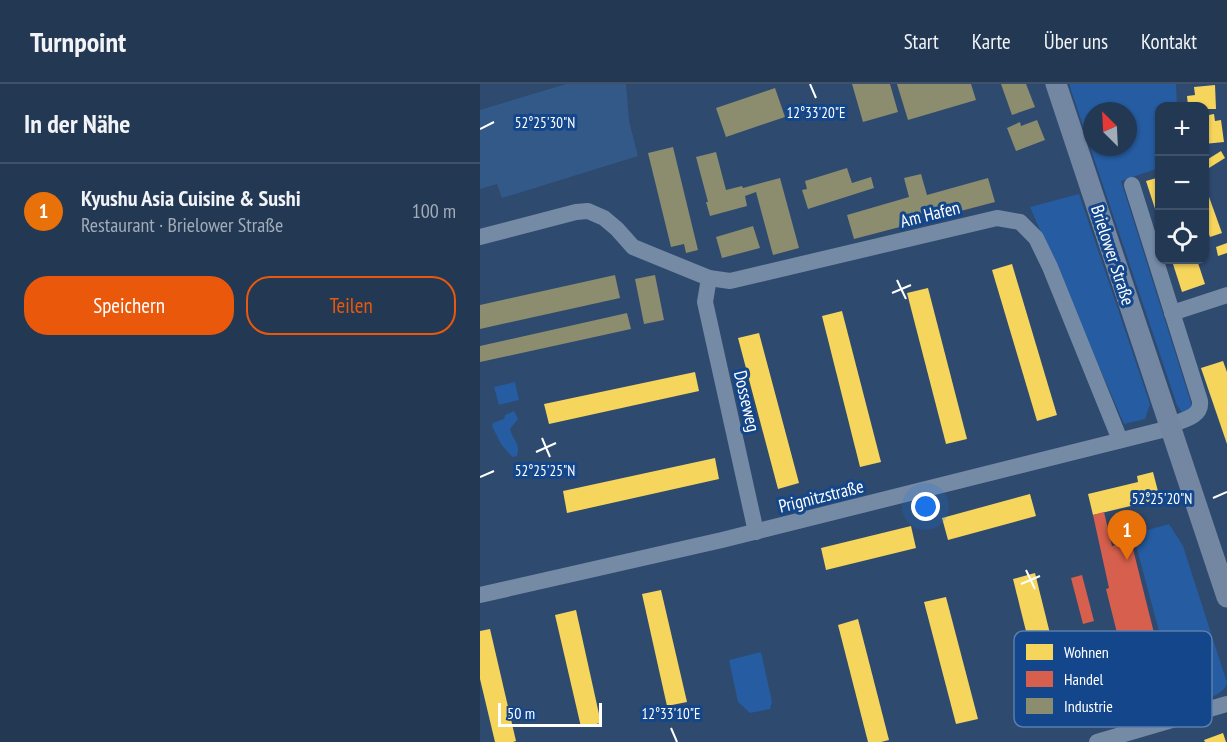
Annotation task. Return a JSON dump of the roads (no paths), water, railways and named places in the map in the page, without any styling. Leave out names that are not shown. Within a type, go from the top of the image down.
[{"type":"main road","name":"Brielower Straße","points":[[1056,84],[1170,426],[1220,551],[1227,597]]},
{"type":"street","points":[[1132,184],[1200,401],[1201,408],[1198,414],[1170,426]]},
{"type":"street","name":"Am Hafen","points":[[480,237],[576,212],[588,211],[607,220],[633,247],[709,278],[730,281],[997,218],[1020,222],[1035,238],[1050,267],[1120,440]]},
{"type":"street","name":"Dosseweg","points":[[709,278],[705,302],[756,532]]},
{"type":"street","points":[[1172,313],[1227,295]]},
{"type":"street","name":"Prignitzstraße","points":[[480,595],[756,532],[1170,426]]},
{"type":"street","points":[[1212,708],[1227,704]]},
{"type":"street","points":[[1097,742],[1148,727]]},
{"type":"place","name":"Kyushu Asia Cuisine & Sushi","points":[[1127,560]]}]
